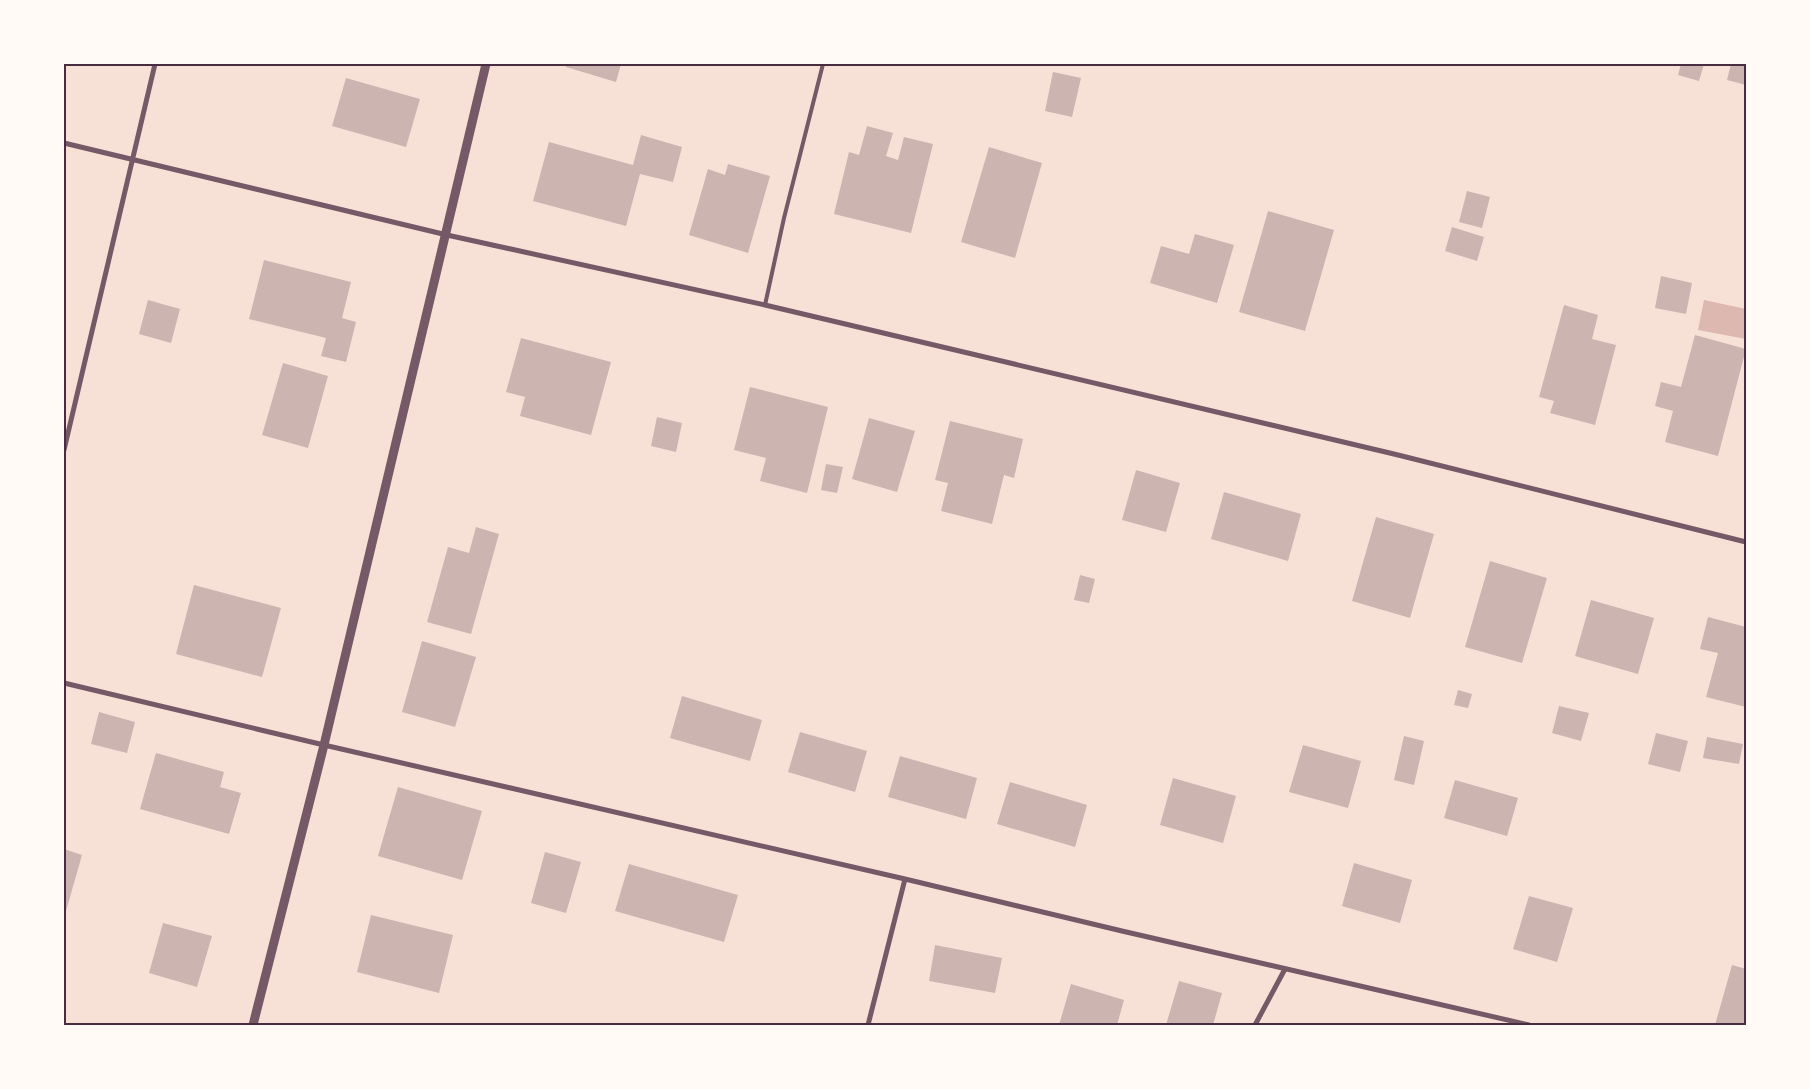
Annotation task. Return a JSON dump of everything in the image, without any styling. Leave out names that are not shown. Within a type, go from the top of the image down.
[{"type":"street","points":[[64,450],[155,64]]},
{"type":"street","points":[[253,1025],[324,745],[486,64]]},
{"type":"street","points":[[64,143],[446,235],[765,305],[1394,454],[1746,542]]},
{"type":"street","points":[[64,683],[1529,1025]]},
{"type":"street","points":[[868,1025],[905,878]]},
{"type":"street","points":[[1255,1025],[1285,969]]},
{"type":"lane","points":[[765,305],[784,218],[823,64]]},
{"type":"shaded area","points":[[1704,300],[1746,309],[1746,339],[1698,330]]},
{"type":"building","points":[[566,64],[621,64],[616,82],[566,67]]},
{"type":"building","points":[[1681,64],[1704,64],[1699,81],[1678,75]]},
{"type":"building","points":[[1731,64],[1746,64],[1746,85],[1727,80]]},
{"type":"building","points":[[1053,72],[1081,78],[1072,117],[1045,111]]},
{"type":"building","points":[[346,78],[420,99],[406,147],[332,126]]},
{"type":"building","points":[[867,126],[893,133],[886,156],[898,160],[904,137],[933,144],[911,233],[834,214],[849,152],[859,155]]},
{"type":"building","points":[[641,135],[682,147],[673,182],[640,174],[626,226],[533,201],[549,142],[633,165]]},
{"type":"building","points":[[989,147],[1042,163],[1015,258],[961,242]]},
{"type":"building","points":[[728,164],[770,176],[748,253],[689,235],[708,169],[725,175]]},
{"type":"building","points":[[1467,191],[1490,197],[1482,228],[1459,222]]},
{"type":"building","points":[[1268,211],[1334,230],[1305,331],[1239,312]]},
{"type":"building","points":[[1452,227],[1484,237],[1477,261],[1445,251]]},
{"type":"building","points":[[1195,234],[1234,245],[1217,303],[1150,283],[1161,246],[1189,254]]},
{"type":"building","points":[[264,260],[351,282],[342,318],[356,322],[346,362],[321,356],[326,338],[249,319]]},
{"type":"building","points":[[1661,276],[1692,283],[1686,314],[1655,308]]},
{"type":"building","points":[[148,300],[180,309],[171,343],[139,334]]},
{"type":"building","points":[[1564,305],[1598,315],[1592,339],[1616,345],[1595,425],[1550,413],[1554,401],[1539,397]]},
{"type":"building","points":[[1695,335],[1746,349],[1718,456],[1665,442],[1673,411],[1655,406],[1661,382],[1681,387]]},
{"type":"building","points":[[521,338],[611,362],[591,435],[520,416],[525,397],[506,392]]},
{"type":"building","points":[[283,363],[328,376],[308,448],[262,435]]},
{"type":"building","points":[[750,387],[828,407],[807,493],[760,481],[766,458],[734,450]]},
{"type":"building","points":[[657,417],[682,423],[676,452],[651,446]]},
{"type":"building","points":[[869,418],[915,431],[897,492],[852,479]]},
{"type":"building","points":[[950,421],[1023,439],[1014,478],[1004,475],[992,524],[941,511],[948,483],[935,480]]},
{"type":"building","points":[[826,464],[843,467],[837,493],[821,490]]},
{"type":"building","points":[[1136,470],[1180,483],[1166,532],[1122,520]]},
{"type":"building","points":[[1224,492],[1301,514],[1288,561],[1211,539]]},
{"type":"building","points":[[1376,517],[1434,534],[1410,618],[1352,601]]},
{"type":"building","points":[[476,527],[499,534],[471,634],[427,622],[448,547],[469,553]]},
{"type":"building","points":[[1490,561],[1547,578],[1522,663],[1465,647]]},
{"type":"building","points":[[1080,575],[1095,579],[1089,603],[1074,600]]},
{"type":"building","points":[[194,585],[281,608],[262,677],[176,654]]},
{"type":"building","points":[[1591,600],[1654,618],[1638,674],[1575,656]]},
{"type":"building","points":[[1708,617],[1746,627],[1746,707],[1706,697],[1718,653],[1700,649]]},
{"type":"building","points":[[422,641],[476,657],[455,727],[402,712]]},
{"type":"building","points":[[1458,690],[1472,694],[1468,708],[1454,705]]},
{"type":"building","points":[[682,696],[762,720],[750,761],[670,738]]},
{"type":"building","points":[[1559,706],[1589,713],[1581,741],[1552,733]]},
{"type":"building","points":[[99,712],[135,722],[127,753],[91,744]]},
{"type":"building","points":[[800,732],[867,751],[855,792],[788,772]]},
{"type":"building","points":[[1656,733],[1688,741],[1680,772],[1648,764]]},
{"type":"building","points":[[1404,736],[1424,741],[1414,785],[1394,780]]},
{"type":"building","points":[[1707,737],[1743,744],[1739,764],[1703,758]]},
{"type":"building","points":[[1303,745],[1361,761],[1348,808],[1289,792]]},
{"type":"building","points":[[156,753],[224,772],[220,787],[241,793],[229,834],[140,809]]},
{"type":"building","points":[[900,756],[977,778],[966,819],[888,797]]},
{"type":"building","points":[[1173,778],[1236,796],[1223,843],[1160,825]]},
{"type":"building","points":[[1455,780],[1518,798],[1507,836],[1444,818]]},
{"type":"building","points":[[1010,782],[1087,805],[1075,847],[997,824]]},
{"type":"building","points":[[398,787],[482,811],[462,880],[378,856]]},
{"type":"building","points":[[64,849],[82,855],[64,918]]},
{"type":"building","points":[[545,852],[581,862],[566,913],[531,903]]},
{"type":"building","points":[[1354,863],[1412,880],[1400,923],[1342,906]]},
{"type":"building","points":[[629,864],[738,895],[724,942],[615,911]]},
{"type":"building","points":[[1529,896],[1573,908],[1557,962],[1513,949]]},
{"type":"building","points":[[371,915],[453,935],[439,993],[357,972]]},
{"type":"building","points":[[163,923],[212,936],[197,987],[149,973]]},
{"type":"building","points":[[935,945],[1002,958],[995,993],[929,981]]},
{"type":"building","points":[[1732,965],[1746,969],[1746,1025],[1715,1025]]},
{"type":"building","points":[[1179,981],[1222,993],[1213,1025],[1166,1025]]},
{"type":"building","points":[[1071,984],[1124,1000],[1117,1025],[1059,1025]]}]
